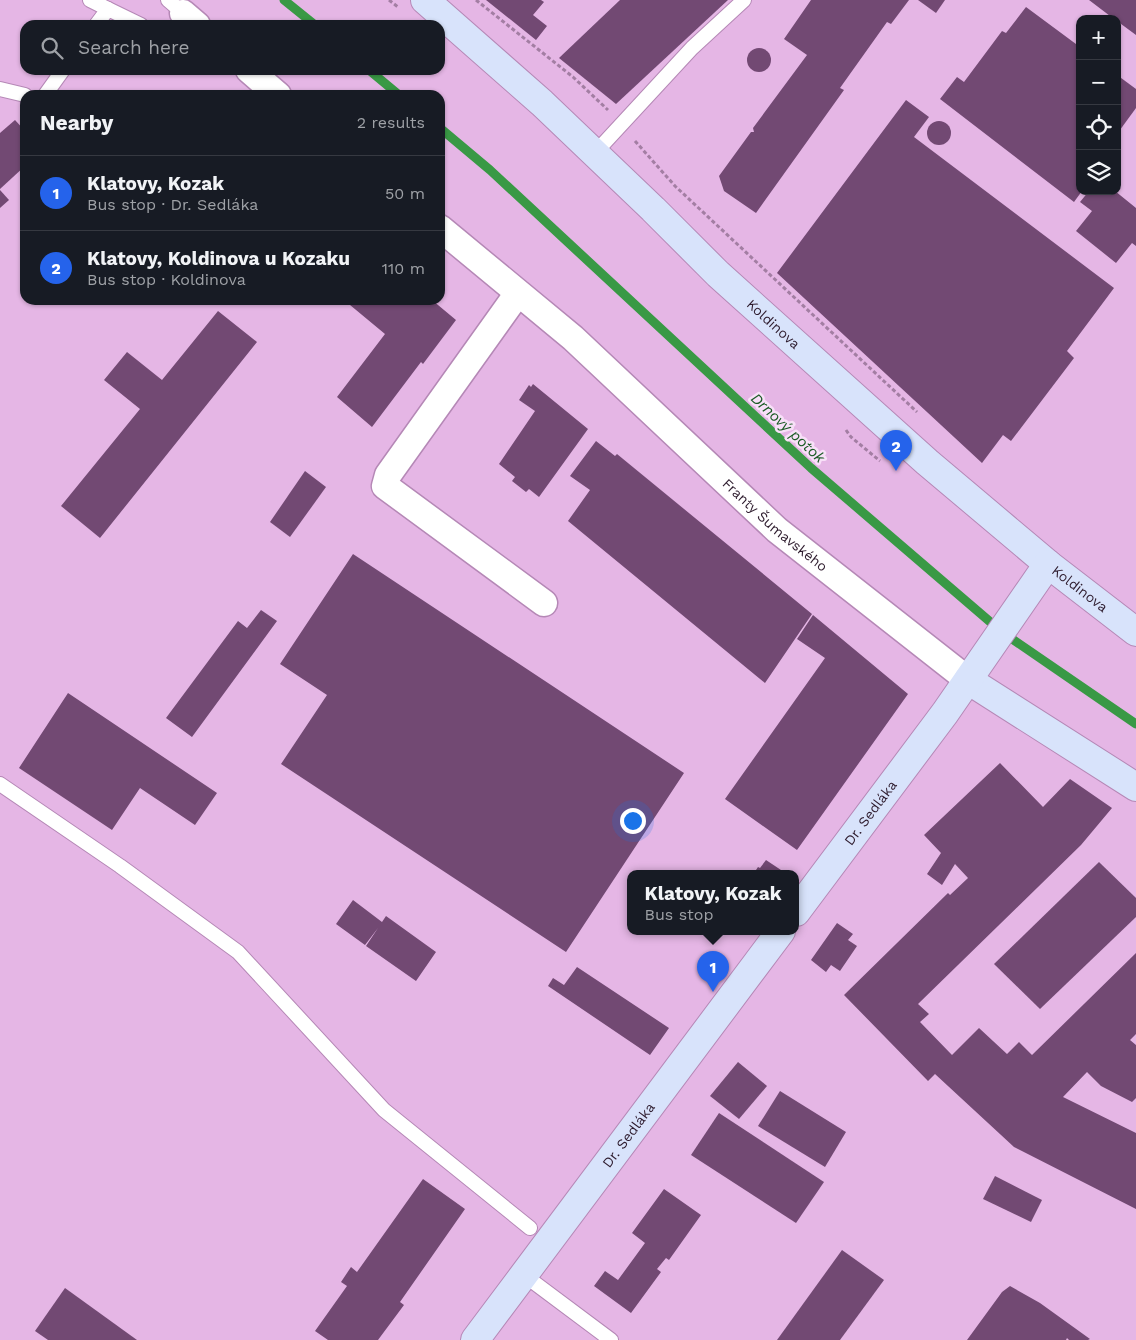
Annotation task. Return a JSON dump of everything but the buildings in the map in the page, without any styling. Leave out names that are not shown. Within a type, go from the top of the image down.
[{"type":"street","name":"Koldinova","points":[[425,0],[528,90],[718,274],[927,462],[1048,564],[1136,632]]},
{"type":"street","points":[[255,75],[272,90]]},
{"type":"street","name":"Franty Šumavského","points":[[445,232],[573,338],[777,530],[1136,787]]},
{"type":"street","points":[[518,292],[388,475],[385,486],[544,603]]},
{"type":"street","name":"Dr. Sedláka","points":[[799,908],[945,713],[1048,564]]},
{"type":"street","name":"Dr. Sedláka","points":[[475,1340],[779,935]]},
{"type":"lane","points":[[90,0],[131,20]]},
{"type":"lane","points":[[594,154],[692,48],[744,0]]},
{"type":"lane","points":[[100,20],[108,8]]},
{"type":"lane","points":[[49,90],[59,75]]},
{"type":"lane","points":[[0,89],[20,94]]},
{"type":"lane","points":[[0,784],[120,866],[238,952],[384,1110],[530,1228]]},
{"type":"lane","points":[[524,1275],[611,1340]]},
{"type":"path","points":[[476,0],[573,77],[605,106],[675,186],[921,416]]},
{"type":"waterway","name":"Drnový potok","points":[[284,0],[309,20]]},
{"type":"waterway","name":"Drnový potok","points":[[375,75],[393,90]]},
{"type":"waterway","name":"Drnový potok","points":[[445,132],[490,170],[811,468],[1002,632],[1136,724]]},
{"type":"place","name":"Klatovy, Koldinova u Kozaku","points":[[896,471]]},
{"type":"place","name":"Klatovy, Kozak","points":[[713,992]]}]
